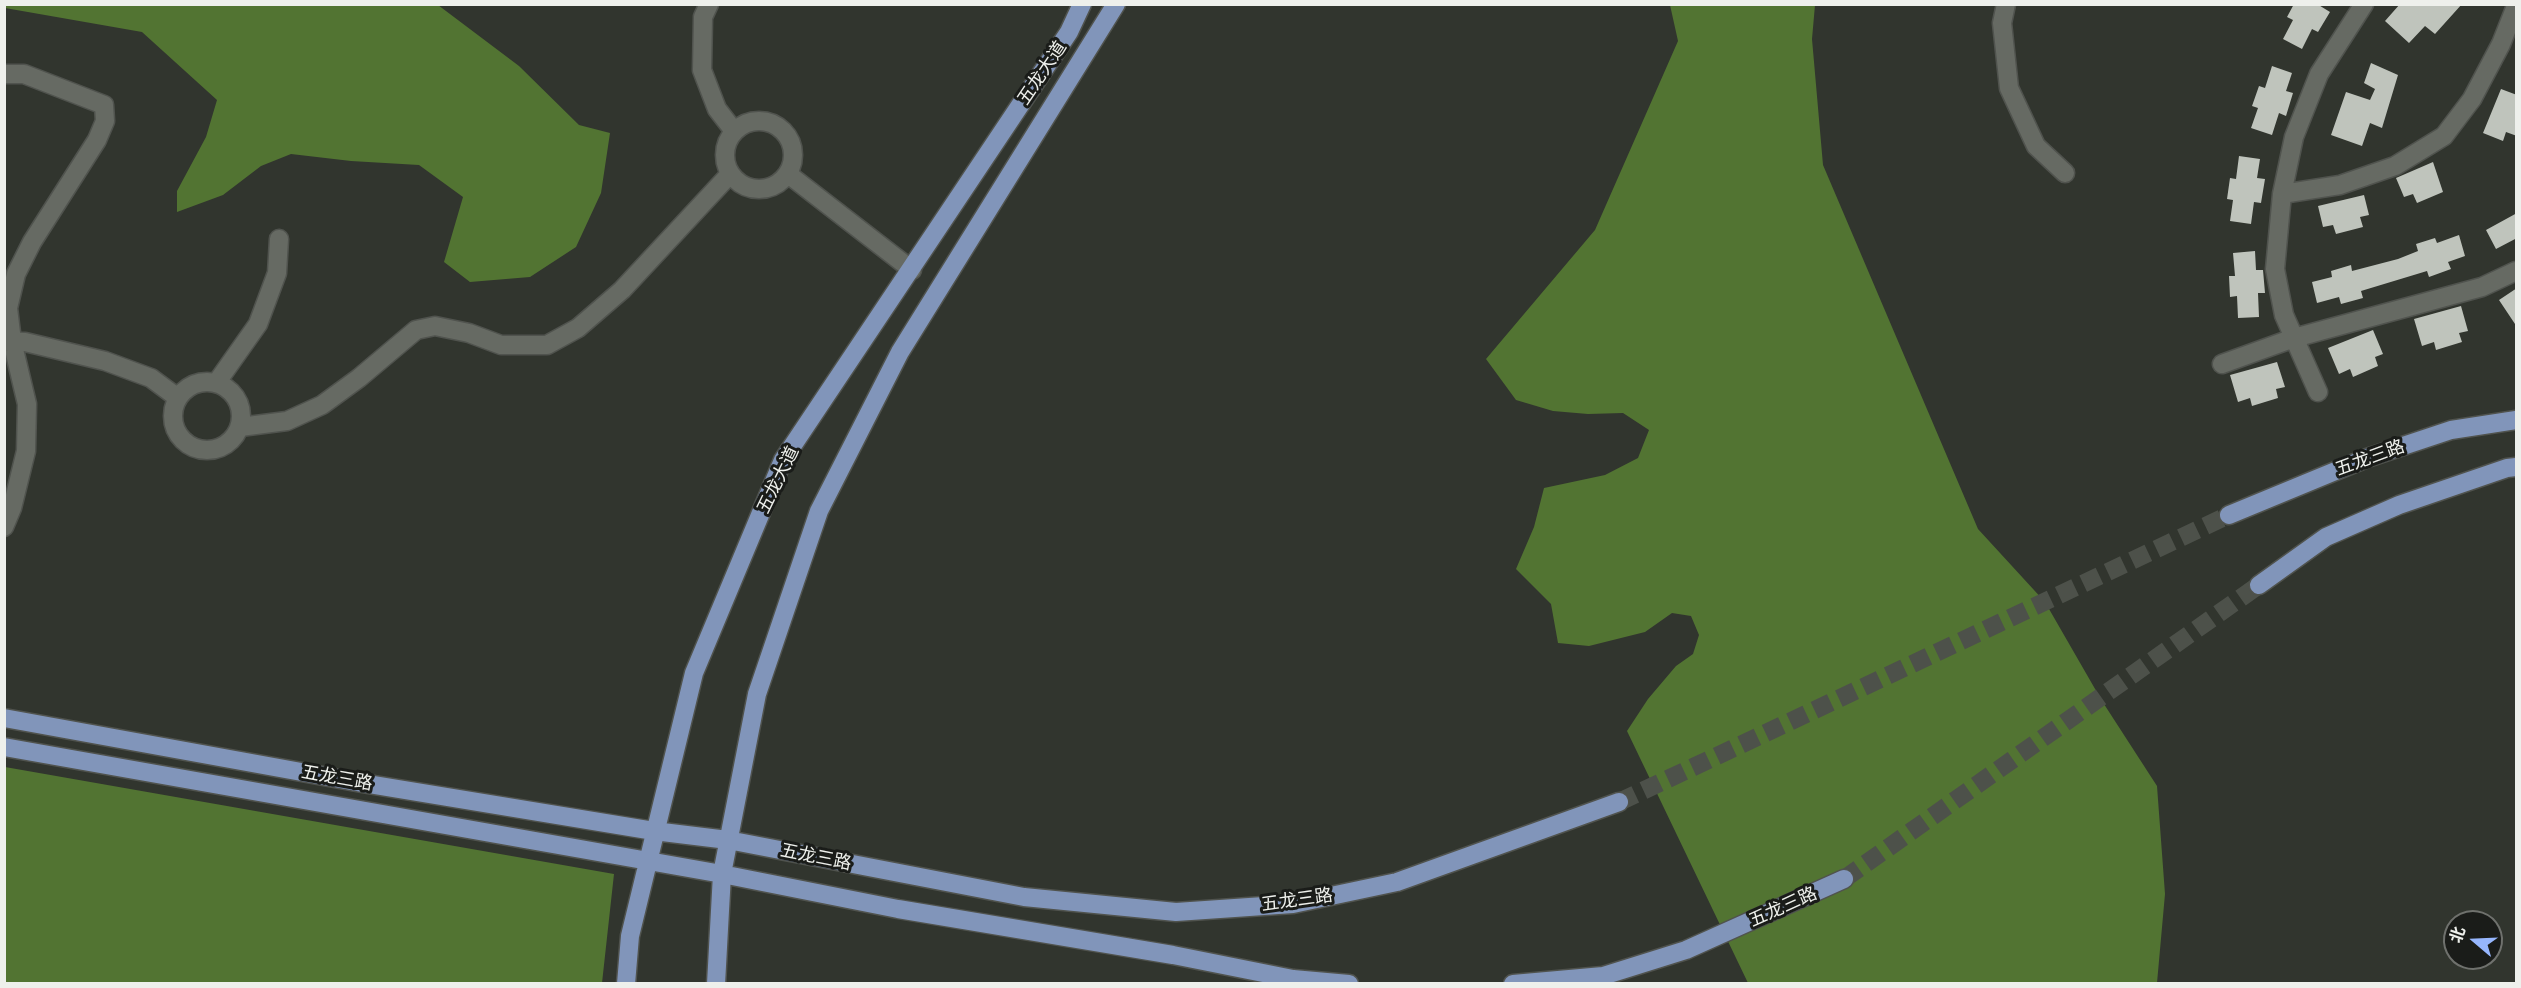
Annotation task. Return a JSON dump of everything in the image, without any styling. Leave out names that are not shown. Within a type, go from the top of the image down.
[{"type":"main road","name":"五龙大道","points":[[626,984],[630,936],[694,673],[783,460],[1069,32],[1082,4]]},
{"type":"main road","name":"五龙大道","points":[[716,984],[722,874],[757,694],[819,511],[900,352],[1116,4]]},
{"type":"main road","name":"五龙三路","points":[[2229,515],[2367,458],[2451,430],[2517,420]]},
{"type":"main road","points":[[2259,585],[2326,537],[2399,505],[2507,468],[2517,467]]},
{"type":"main road","name":"五龙三路","points":[[4,718],[351,781],[654,831],[728,840],[1024,897],[1176,912],[1293,904],[1397,882],[1619,802]]},
{"type":"main road","name":"五龙三路","points":[[4,747],[722,874],[898,909],[1173,955],[1293,979],[1349,984]]},
{"type":"main road","name":"五龙三路","points":[[1513,984],[1614,973],[1686,950],[1844,879]]},
{"type":"lane","points":[[709,4],[704,16],[702,70],[717,110],[735,130]]},
{"type":"lane","points":[[2006,4],[2002,23],[2009,88],[2036,146],[2065,173]]},
{"type":"lane","points":[[2318,392],[2284,315],[2275,269],[2282,194],[2294,137],[2319,74],[2364,4]]},
{"type":"lane","points":[[2282,194],[2340,185],[2395,166],[2444,136],[2472,99],[2501,44],[2517,6]]},
{"type":"lane","points":[[4,74],[24,74],[104,105],[105,121],[97,140],[32,242],[16,274],[8,308],[8,341],[27,404],[26,451],[12,508],[4,527]]},
{"type":"lane","points":[[755,121],[777,125],[791,142],[793,164],[780,183],[760,190],[738,183],[730,174],[724,152],[735,130],[755,121]]},
{"type":"lane","points":[[240,427],[287,421],[322,405],[359,378],[416,330],[435,326],[469,333],[501,345],[548,345],[578,328],[622,290],[730,174]]},
{"type":"lane","points":[[788,174],[912,270]]},
{"type":"lane","points":[[217,382],[258,324],[278,273],[279,239]]},
{"type":"lane","points":[[2222,364],[2294,338],[2482,287],[2517,271]]},
{"type":"lane","points":[[8,341],[105,361],[151,378],[178,398]]},
{"type":"lane","points":[[217,382],[235,395],[240,405],[240,427],[235,438],[215,450],[193,447],[176,431],[173,420],[178,398],[195,384],[217,382]]},
{"type":"green space","points":[[4,5],[438,5],[519,66],[579,125],[610,133],[601,193],[576,247],[530,277],[470,282],[444,262],[463,197],[419,165],[351,161],[291,154],[261,166],[223,195],[177,212],[177,191],[206,137],[217,100],[142,32],[5,8]]},
{"type":"green space","points":[[1670,5],[1815,5],[1812,39],[1823,165],[1978,529],[2045,602],[2102,701],[2157,786],[2165,894],[2157,983],[1748,983],[1627,731],[1648,699],[1676,666],[1693,654],[1699,635],[1691,616],[1672,613],[1645,632],[1589,646],[1558,643],[1551,604],[1516,569],[1534,527],[1544,488],[1605,475],[1638,458],[1649,430],[1623,413],[1588,414],[1553,411],[1516,400],[1486,359],[1595,230],[1678,41]]},
{"type":"green space","points":[[5,767],[614,874],[602,983],[5,983]]},
{"type":"building","points":[[2294,4],[2317,4],[2330,12],[2318,32],[2312,29],[2302,49],[2283,39],[2293,20],[2287,17]]},
{"type":"building","points":[[2400,4],[2462,4],[2435,34],[2425,26],[2409,43],[2385,21]]},
{"type":"building","points":[[2371,63],[2398,75],[2382,128],[2370,123],[2362,146],[2331,135],[2346,92],[2370,100],[2375,89],[2364,83]]},
{"type":"building","points":[[2272,66],[2292,73],[2286,91],[2293,93],[2286,116],[2279,113],[2272,135],[2251,128],[2258,108],[2252,106],[2259,86],[2265,88]]},
{"type":"building","points":[[2501,89],[2517,95],[2517,136],[2506,132],[2503,141],[2483,133]]},
{"type":"building","points":[[2239,156],[2260,159],[2257,178],[2265,179],[2261,203],[2254,202],[2251,224],[2230,221],[2233,200],[2227,199],[2230,178],[2236,179]]},
{"type":"building","points":[[2433,162],[2443,192],[2417,203],[2413,194],[2404,197],[2396,178]]},
{"type":"building","points":[[2364,195],[2369,215],[2360,217],[2363,227],[2336,234],[2333,225],[2323,227],[2318,206]]},
{"type":"building","points":[[2517,213],[2517,238],[2496,249],[2486,230]]},
{"type":"building","points":[[2459,235],[2465,256],[2448,262],[2451,269],[2429,277],[2427,271],[2361,291],[2363,298],[2341,304],[2339,297],[2317,303],[2312,282],[2332,277],[2331,271],[2351,265],[2352,271],[2398,259],[2418,251],[2416,244],[2435,238],[2437,243]]},
{"type":"building","points":[[2255,251],[2256,270],[2263,270],[2265,293],[2258,293],[2259,317],[2238,318],[2237,296],[2230,297],[2229,276],[2235,276],[2233,253]]},
{"type":"building","points":[[2517,288],[2517,327],[2499,300]]},
{"type":"building","points":[[2461,306],[2468,331],[2459,333],[2462,342],[2436,350],[2434,342],[2422,346],[2414,319]]},
{"type":"building","points":[[2373,330],[2383,354],[2375,357],[2378,366],[2353,377],[2350,369],[2339,374],[2328,348]]},
{"type":"building","points":[[2277,362],[2285,387],[2276,389],[2278,398],[2252,406],[2250,398],[2238,402],[2230,375]]},
{"type":"tunnel","points":[[1619,802],[2229,515]]},
{"type":"tunnel","points":[[1844,879],[2259,585]]}]
